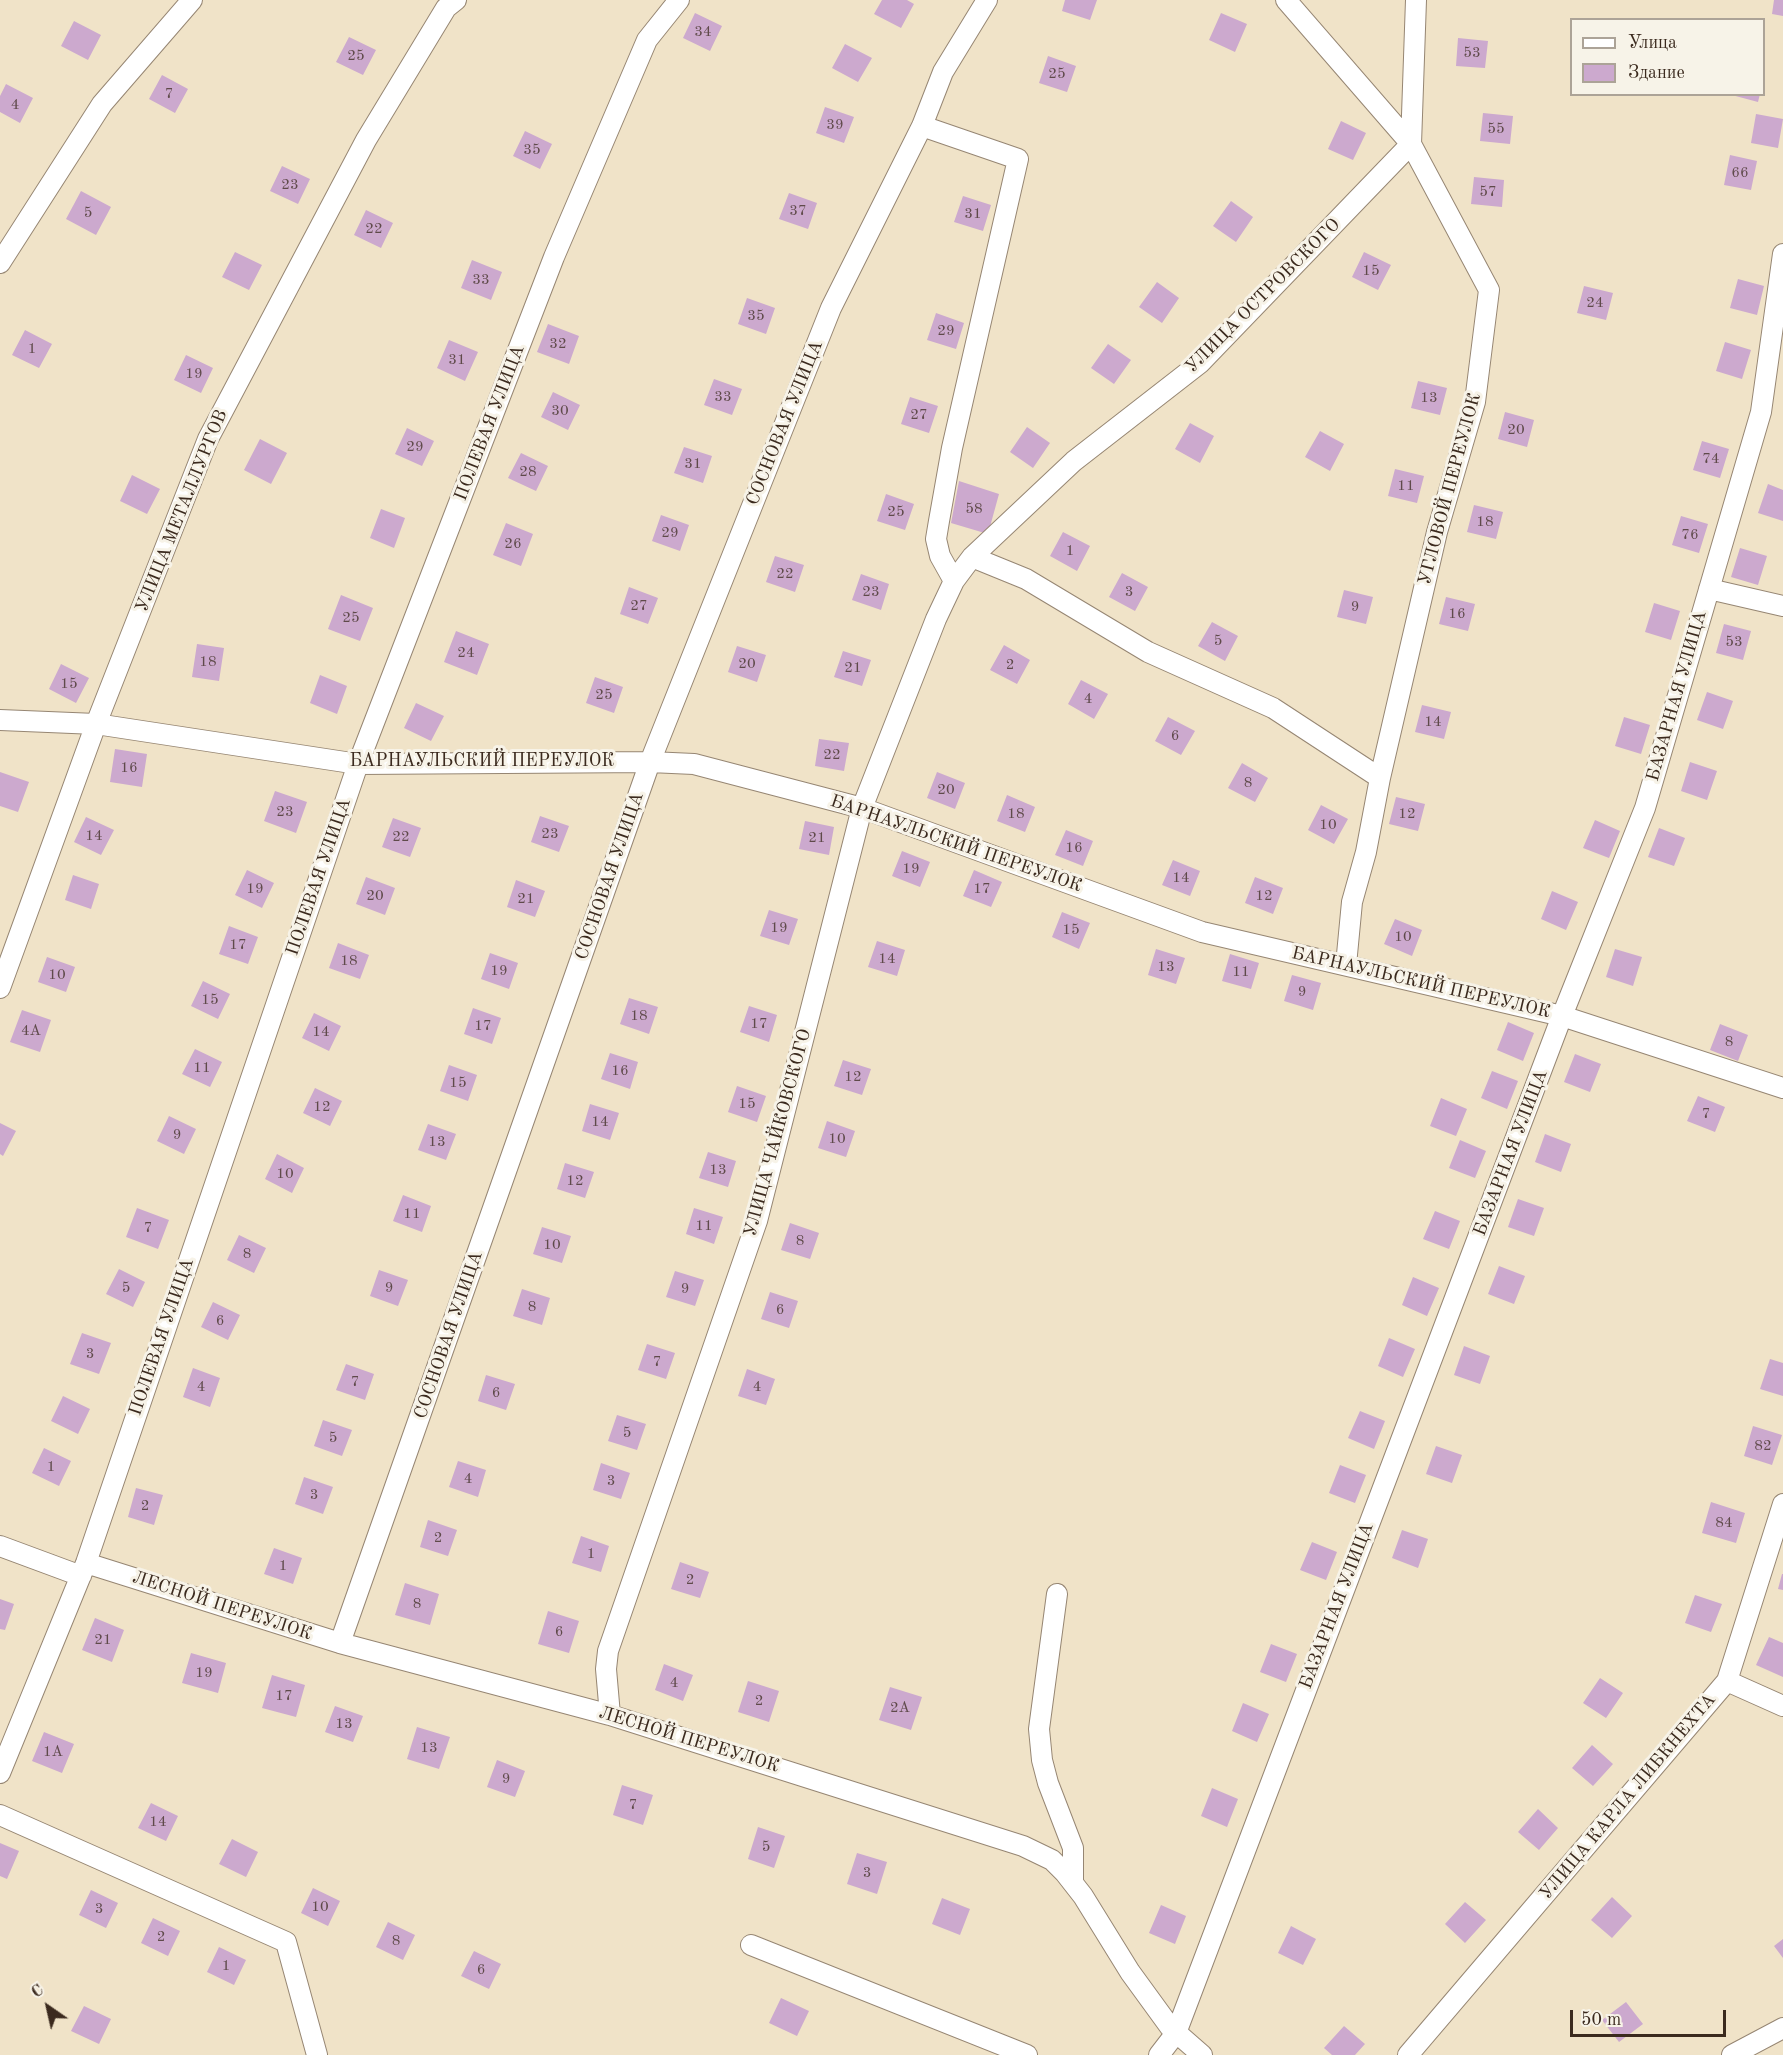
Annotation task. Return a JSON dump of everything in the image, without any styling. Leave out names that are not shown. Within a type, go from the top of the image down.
[{"type":"street","points":[[0,263],[102,104],[192,0]]},
{"type":"street","name":"УЛИЦА МЕТАЛЛУРГОВ","points":[[0,988],[96,724],[208,439],[366,140],[446,8],[456,0]]},
{"type":"street","name":"ПОЛЕВАЯ УЛИЦА","points":[[0,1773],[83,1569],[358,764],[554,257],[647,40],[679,0]]},
{"type":"street","name":"СОСНОВАЯ УЛИЦА","points":[[340,1643],[650,762],[831,308],[922,126],[943,72],[987,0]]},
{"type":"street","name":"УГЛОВОЙ ПЕРЕУЛОК","points":[[1286,0],[1412,144],[1489,290],[1475,402],[1437,532],[1380,778],[1366,852],[1352,902],[1346,965]]},
{"type":"street","points":[[1412,144],[1416,0]]},
{"type":"street","points":[[922,126],[1018,159],[952,448],[936,539],[940,555],[954,581]]},
{"type":"street","name":"УЛИЦА ОСТРОВСКОГО","points":[[972,557],[1074,461],[1200,363],[1412,144]]},
{"type":"street","name":"БАЗАРНАЯ УЛИЦА","points":[[1159,2055],[1176,2032],[1562,1016],[1645,808],[1761,412],[1783,254]]},
{"type":"street","points":[[972,557],[1026,579],[1148,652],[1273,708],[1380,778]]},
{"type":"street","name":"УЛИЦА ЧАЙКОВСКОГО","points":[[610,1715],[606,1669],[608,1651],[757,1221],[862,808],[936,619],[954,581],[972,557]]},
{"type":"street","points":[[1709,589],[1783,606]]},
{"type":"street","name":"БАРНАУЛЬСКИЙ ПЕРЕУЛОК","points":[[0,720],[96,724],[358,764],[650,762],[694,764],[862,808],[1202,932],[1562,1016],[1783,1088]]},
{"type":"street","name":"УЛИЦА КАРЛА ЛИБКНЕХТА","points":[[1408,2055],[1727,1681],[1783,1504]]},
{"type":"street","name":"ЛЕСНОЙ ПЕРЕУЛОК","points":[[0,1546],[340,1643],[610,1715],[1023,1846],[1052,1860],[1073,1883],[1130,1972],[1176,2032],[1202,2055]]},
{"type":"street","points":[[1057,1594],[1039,1729],[1042,1760],[1048,1783],[1073,1848],[1073,1883]]},
{"type":"street","points":[[1727,1681],[1783,1706]]},
{"type":"street","points":[[0,1815],[286,1942],[317,2055]]},
{"type":"street","points":[[751,1945],[1026,2055]]},
{"type":"street","points":[[1732,2055],[1783,2028]]},
{"type":"building","points":[[882,0],[907,0],[914,4],[901,28],[874,14]]},
{"type":"building","points":[[1065,0],[1097,0],[1090,20],[1062,11]]},
{"type":"building","points":[[1774,0],[1783,0],[1783,16],[1772,14]]},
{"type":"building","points":[[695,13],[722,26],[710,51],[683,38]]},
{"type":"building","points":[[1221,13],[1247,24],[1235,52],[1209,40]]},
{"type":"building","points":[[74,21],[101,35],[88,60],[61,46]]},
{"type":"building","points":[[349,37],[376,50],[363,75],[336,62]]},
{"type":"building","points":[[1458,38],[1488,41],[1485,68],[1456,66]]},
{"type":"building","points":[[845,44],[872,58],[858,82],[832,68]]},
{"type":"building","points":[[1048,56],[1076,66],[1067,92],[1039,83]]},
{"type":"building","points":[[162,75],[188,89],[175,113],[149,99]]},
{"type":"building","points":[[6,84],[33,98],[20,123],[0,112],[0,96]]},
{"type":"building","points":[[1736,96],[1760,96],[1758,102]]},
{"type":"building","points":[[825,107],[854,117],[844,143],[816,133]]},
{"type":"building","points":[[1483,113],[1513,116],[1510,144],[1480,141]]},
{"type":"building","points":[[1756,114],[1783,119],[1778,148],[1751,143]]},
{"type":"building","points":[[1341,121],[1366,133],[1353,160],[1328,149]]},
{"type":"building","points":[[525,131],[552,144],[540,169],[513,156]]},
{"type":"building","points":[[1730,155],[1757,161],[1751,190],[1724,185]]},
{"type":"building","points":[[282,166],[310,179],[298,204],[270,191]]},
{"type":"building","points":[[1474,177],[1504,180],[1502,207],[1471,204]]},
{"type":"building","points":[[81,191],[111,207],[96,235],[66,219]]},
{"type":"building","points":[[789,193],[817,203],[808,229],[779,219]]},
{"type":"building","points":[[963,196],[991,205],[983,231],[954,222]]},
{"type":"building","points":[[1231,201],[1253,217],[1236,242],[1213,226]]},
{"type":"building","points":[[366,210],[393,223],[381,248],[354,235]]},
{"type":"building","points":[[235,252],[262,265],[249,290],[222,277]]},
{"type":"building","points":[[1364,252],[1391,265],[1378,290],[1352,277]]},
{"type":"building","points":[[472,260],[502,272],[491,300],[461,288]]},
{"type":"building","points":[[1738,279],[1764,286],[1757,315],[1730,308]]},
{"type":"building","points":[[1157,282],[1179,298],[1162,323],[1139,307]]},
{"type":"building","points":[[1584,286],[1613,293],[1606,320],[1577,313]]},
{"type":"building","points":[[747,298],[775,308],[766,334],[738,324]]},
{"type":"building","points":[[936,313],[964,323],[956,349],[927,340]]},
{"type":"building","points":[[548,324],[579,336],[569,364],[537,352]]},
{"type":"building","points":[[25,330],[52,344],[39,368],[12,355]]},
{"type":"building","points":[[449,340],[478,352],[465,381],[437,368]]},
{"type":"building","points":[[1725,342],[1751,350],[1742,379],[1716,371]]},
{"type":"building","points":[[1108,344],[1131,360],[1114,384],[1091,368]]},
{"type":"building","points":[[186,355],[213,368],[201,393],[174,380]]},
{"type":"building","points":[[714,379],[742,389],[732,415],[704,405]]},
{"type":"building","points":[[1418,381],[1447,388],[1440,415],[1411,408]]},
{"type":"building","points":[[553,392],[580,405],[568,430],[541,417]]},
{"type":"building","points":[[910,397],[938,406],[929,433],[901,424]]},
{"type":"building","points":[[1505,412],[1534,420],[1527,447],[1498,439]]},
{"type":"building","points":[[1190,423],[1214,436],[1200,463],[1175,449]]},
{"type":"building","points":[[1027,427],[1050,443],[1033,468],[1010,452]]},
{"type":"building","points":[[407,428],[434,441],[422,466],[395,454]]},
{"type":"building","points":[[1320,431],[1344,444],[1330,471],[1305,457]]},
{"type":"building","points":[[260,439],[287,453],[271,484],[244,470]]},
{"type":"building","points":[[1702,441],[1729,449],[1720,478],[1693,470]]},
{"type":"building","points":[[684,447],[712,456],[703,483],[674,473]]},
{"type":"building","points":[[521,453],[548,466],[536,491],[508,478]]},
{"type":"building","points":[[1395,469],[1424,476],[1417,503],[1388,496]]},
{"type":"building","points":[[132,475],[160,489],[147,514],[120,501]]},
{"type":"building","points":[[959,481],[999,494],[988,534],[951,523]]},
{"type":"building","points":[[1768,484],[1783,490],[1783,521],[1758,513]]},
{"type":"building","points":[[886,494],[914,504],[905,530],[877,521]]},
{"type":"building","points":[[1474,505],[1503,512],[1496,539],[1467,532]]},
{"type":"building","points":[[381,509],[405,518],[394,548],[370,538]]},
{"type":"building","points":[[661,515],[689,525],[680,551],[652,541]]},
{"type":"building","points":[[1681,516],[1708,524],[1699,553],[1672,545]]},
{"type":"building","points":[[506,523],[533,534],[521,566],[493,555]]},
{"type":"building","points":[[1063,532],[1090,546],[1077,571],[1050,556]]},
{"type":"building","points":[[1740,548],[1767,556],[1758,585],[1731,577]]},
{"type":"building","points":[[775,556],[804,565],[795,592],[766,582]]},
{"type":"building","points":[[1122,573],[1148,587],[1135,611],[1109,597]]},
{"type":"building","points":[[861,574],[889,584],[881,610],[852,600]]},
{"type":"building","points":[[629,587],[658,598],[648,624],[620,614]]},
{"type":"building","points":[[1344,590],[1373,597],[1366,624],[1337,617]]},
{"type":"building","points":[[341,595],[373,608],[360,641],[328,629]]},
{"type":"building","points":[[1446,597],[1475,604],[1468,631],[1439,624]]},
{"type":"building","points":[[1654,603],[1680,611],[1671,640],[1645,632]]},
{"type":"building","points":[[1212,622],[1238,636],[1225,661],[1198,646]]},
{"type":"building","points":[[1724,624],[1751,631],[1743,660],[1716,653]]},
{"type":"building","points":[[456,631],[489,644],[477,675],[444,662]]},
{"type":"building","points":[[197,644],[224,648],[219,681],[192,677]]},
{"type":"building","points":[[1004,645],[1030,660],[1017,684],[990,670]]},
{"type":"building","points":[[737,646],[766,655],[757,682],[728,672]]},
{"type":"building","points":[[843,651],[871,660],[862,686],[834,677]]},
{"type":"building","points":[[61,664],[89,678],[76,703],[49,689]]},
{"type":"building","points":[[320,675],[347,686],[337,714],[310,703]]},
{"type":"building","points":[[595,677],[623,687],[614,713],[586,703]]},
{"type":"building","points":[[1081,680],[1108,694],[1094,719],[1068,704]]},
{"type":"building","points":[[1707,692],[1733,701],[1723,729],[1697,720]]},
{"type":"building","points":[[416,703],[444,716],[431,741],[404,728]]},
{"type":"building","points":[[1422,705],[1451,712],[1444,739],[1415,732]]},
{"type":"building","points":[[1168,717],[1195,731],[1181,755],[1155,741]]},
{"type":"building","points":[[1624,717],[1650,725],[1641,754],[1615,746]]},
{"type":"building","points":[[819,739],[849,743],[844,771],[815,766]]},
{"type":"building","points":[[115,749],[147,754],[142,787],[110,782]]},
{"type":"building","points":[[1690,762],[1717,771],[1707,800],[1681,791]]},
{"type":"building","points":[[1242,763],[1268,778],[1255,802],[1228,788]]},
{"type":"building","points":[[0,772],[29,782],[18,812],[0,806]]},
{"type":"building","points":[[937,772],[965,783],[955,809],[927,798]]},
{"type":"building","points":[[275,791],[307,802],[296,833],[264,821]]},
{"type":"building","points":[[1007,795],[1035,807],[1025,832],[997,821]]},
{"type":"building","points":[[1396,797],[1425,804],[1418,831],[1389,824]]},
{"type":"building","points":[[1321,805],[1348,819],[1334,844],[1308,830]]},
{"type":"building","points":[[540,816],[569,826],[559,852],[531,842]]},
{"type":"building","points":[[86,817],[114,830],[101,855],[74,842]]},
{"type":"building","points":[[393,818],[421,828],[410,857],[382,847]]},
{"type":"building","points":[[1595,820],[1620,831],[1609,858],[1583,848]]},
{"type":"building","points":[[805,821],[834,827],[829,855],[799,849]]},
{"type":"building","points":[[1659,828],[1685,838],[1674,866],[1648,857]]},
{"type":"building","points":[[1066,830],[1093,841],[1083,866],[1055,855]]},
{"type":"building","points":[[902,851],[930,862],[920,887],[892,876]]},
{"type":"building","points":[[1173,860],[1200,871],[1190,896],[1162,885]]},
{"type":"building","points":[[247,870],[274,883],[262,908],[235,895]]},
{"type":"building","points":[[974,870],[1002,882],[991,907],[963,896]]},
{"type":"building","points":[[73,875],[99,884],[91,909],[65,900]]},
{"type":"building","points":[[366,877],[395,888],[385,915],[356,904]]},
{"type":"building","points":[[1255,877],[1283,888],[1273,914],[1245,903]]},
{"type":"building","points":[[516,880],[545,891],[535,917],[507,907]]},
{"type":"building","points":[[1552,891],[1578,902],[1566,930],[1541,919]]},
{"type":"building","points":[[769,910],[798,919],[789,945],[760,936]]},
{"type":"building","points":[[1062,912],[1090,923],[1079,949],[1052,937]]},
{"type":"building","points":[[1395,919],[1422,930],[1412,956],[1384,944]]},
{"type":"building","points":[[229,926],[258,937],[248,964],[219,954]]},
{"type":"building","points":[[877,941],[905,950],[897,976],[868,967]]},
{"type":"building","points":[[338,943],[369,955],[360,979],[329,968]]},
{"type":"building","points":[[1156,949],[1185,958],[1176,984],[1148,975]]},
{"type":"building","points":[[1615,949],[1642,957],[1633,986],[1606,977]]},
{"type":"building","points":[[490,953],[518,963],[509,989],[481,979]]},
{"type":"building","points":[[1230,954],[1259,963],[1251,989],[1222,981]]},
{"type":"building","points":[[47,957],[75,967],[66,992],[38,982]]},
{"type":"building","points":[[1292,975],[1321,983],[1313,1010],[1284,1001]]},
{"type":"building","points":[[203,981],[230,994],[218,1019],[191,1006]]},
{"type":"building","points":[[629,998],[658,1007],[649,1034],[620,1024]]},
{"type":"building","points":[[749,1006],[777,1015],[769,1042],[740,1032]]},
{"type":"building","points":[[473,1008],[501,1018],[492,1044],[464,1034]]},
{"type":"building","points":[[22,1010],[51,1020],[40,1052],[10,1042]]},
{"type":"building","points":[[314,1013],[341,1026],[329,1051],[302,1038]]},
{"type":"building","points":[[1508,1022],[1534,1033],[1523,1061],[1497,1050]]},
{"type":"building","points":[[1720,1024],[1748,1035],[1738,1061],[1710,1050]]},
{"type":"building","points":[[195,1049],[222,1062],[210,1087],[182,1074]]},
{"type":"building","points":[[610,1053],[638,1062],[630,1089],[601,1079]]},
{"type":"building","points":[[1575,1054],[1601,1064],[1590,1092],[1564,1082]]},
{"type":"building","points":[[843,1060],[871,1069],[862,1095],[834,1086]]},
{"type":"building","points":[[449,1065],[477,1075],[468,1101],[440,1091]]},
{"type":"building","points":[[1492,1071],[1518,1081],[1507,1109],[1481,1098]]},
{"type":"building","points":[[737,1086],[766,1096],[757,1122],[728,1112]]},
{"type":"building","points":[[315,1088],[342,1101],[330,1126],[303,1113]]},
{"type":"building","points":[[1698,1096],[1725,1107],[1715,1132],[1687,1121]]},
{"type":"building","points":[[1441,1098],[1467,1109],[1456,1136],[1430,1126]]},
{"type":"building","points":[[590,1104],[619,1113],[610,1140],[582,1131]]},
{"type":"building","points":[[169,1116],[196,1129],[184,1154],[157,1141]]},
{"type":"building","points":[[827,1121],[855,1131],[846,1157],[818,1148]]},
{"type":"building","points":[[0,1123],[16,1131],[3,1156],[0,1154]]},
{"type":"building","points":[[428,1124],[456,1134],[446,1160],[418,1150]]},
{"type":"building","points":[[1545,1134],[1571,1144],[1561,1172],[1535,1162]]},
{"type":"building","points":[[1460,1140],[1486,1151],[1475,1178],[1449,1168]]},
{"type":"building","points":[[708,1152],[736,1161],[728,1187],[699,1178]]},
{"type":"building","points":[[277,1154],[304,1168],[292,1193],[265,1179]]},
{"type":"building","points":[[565,1163],[594,1172],[585,1198],[557,1189]]},
{"type":"building","points":[[403,1195],[431,1206],[422,1232],[393,1221]]},
{"type":"building","points":[[1518,1199],[1544,1208],[1534,1236],[1508,1227]]},
{"type":"building","points":[[137,1208],[169,1220],[158,1249],[126,1237]]},
{"type":"building","points":[[694,1208],[723,1217],[714,1244],[686,1234]]},
{"type":"building","points":[[1435,1211],[1460,1221],[1449,1249],[1423,1239]]},
{"type":"building","points":[[790,1223],[819,1233],[810,1259],[781,1250]]},
{"type":"building","points":[[542,1227],[571,1236],[562,1263],[533,1254]]},
{"type":"building","points":[[239,1235],[266,1248],[254,1273],[227,1260]]},
{"type":"building","points":[[1499,1266],[1525,1276],[1514,1304],[1488,1294]]},
{"type":"building","points":[[119,1269],[145,1282],[133,1307],[106,1294]]},
{"type":"building","points":[[379,1270],[408,1280],[398,1306],[370,1296]]},
{"type":"building","points":[[675,1271],[704,1280],[695,1306],[666,1297]]},
{"type":"building","points":[[1413,1277],[1439,1288],[1427,1316],[1402,1305]]},
{"type":"building","points":[[522,1289],[550,1298],[542,1325],[513,1316]]},
{"type":"building","points":[[770,1292],[798,1301],[789,1328],[761,1319]]},
{"type":"building","points":[[213,1302],[240,1315],[228,1340],[201,1327]]},
{"type":"building","points":[[82,1333],[111,1343],[99,1374],[70,1364]]},
{"type":"building","points":[[1389,1338],[1415,1349],[1403,1377],[1378,1366]]},
{"type":"building","points":[[647,1344],[675,1353],[666,1379],[638,1370]]},
{"type":"building","points":[[1464,1346],[1490,1356],[1480,1384],[1454,1375]]},
{"type":"building","points":[[1770,1359],[1783,1363],[1783,1396],[1760,1389]]},
{"type":"building","points":[[346,1364],[374,1374],[365,1400],[336,1390]]},
{"type":"building","points":[[193,1368],[220,1378],[210,1407],[183,1397]]},
{"type":"building","points":[[747,1369],[775,1379],[766,1405],[738,1396]]},
{"type":"building","points":[[486,1375],[515,1384],[506,1410],[478,1401]]},
{"type":"building","points":[[63,1396],[90,1409],[78,1434],[51,1421]]},
{"type":"building","points":[[1360,1411],[1385,1421],[1374,1449],[1348,1438]]},
{"type":"building","points":[[617,1415],[646,1424],[637,1450],[608,1441]]},
{"type":"building","points":[[323,1420],[352,1430],[342,1456],[314,1446]]},
{"type":"building","points":[[1753,1426],[1782,1435],[1772,1465],[1744,1456]]},
{"type":"building","points":[[1436,1446],[1462,1455],[1452,1483],[1426,1474]]},
{"type":"building","points":[[44,1448],[71,1461],[59,1486],[32,1473]]},
{"type":"building","points":[[458,1461],[486,1470],[478,1497],[449,1487]]},
{"type":"building","points":[[601,1463],[630,1473],[621,1499],[593,1490]]},
{"type":"building","points":[[1340,1465],[1366,1475],[1355,1503],[1329,1493]]},
{"type":"building","points":[[304,1477],[333,1487],[323,1514],[295,1504]]},
{"type":"building","points":[[136,1488],[163,1495],[154,1525],[128,1517]]},
{"type":"building","points":[[1711,1502],[1745,1513],[1736,1543],[1702,1533]]},
{"type":"building","points":[[428,1520],[457,1530],[448,1556],[420,1547]]},
{"type":"building","points":[[1402,1530],[1428,1539],[1418,1568],[1392,1558]]},
{"type":"building","points":[[581,1536],[609,1546],[601,1572],[572,1563]]},
{"type":"building","points":[[1312,1542],[1337,1552],[1326,1580],[1300,1570]]},
{"type":"building","points":[[274,1548],[302,1558],[293,1584],[264,1574]]},
{"type":"building","points":[[680,1562],[709,1572],[700,1598],[671,1589]]},
{"type":"building","points":[[1783,1574],[1783,1590],[1778,1589]]},
{"type":"building","points":[[405,1583],[439,1594],[430,1625],[395,1615]]},
{"type":"building","points":[[1695,1595],[1722,1604],[1711,1632],[1685,1623]]},
{"type":"building","points":[[0,1599],[14,1604],[5,1630],[0,1629]]},
{"type":"building","points":[[548,1611],[579,1621],[569,1653],[538,1644]]},
{"type":"building","points":[[95,1618],[124,1630],[112,1662],[82,1650]]},
{"type":"building","points":[[1769,1637],[1783,1643],[1783,1677],[1756,1665]]},
{"type":"building","points":[[1271,1644],[1297,1654],[1286,1682],[1260,1672]]},
{"type":"building","points":[[191,1653],[226,1663],[218,1693],[182,1683]]},
{"type":"building","points":[[664,1664],[693,1675],[683,1701],[655,1690]]},
{"type":"building","points":[[272,1675],[305,1685],[296,1717],[262,1708]]},
{"type":"building","points":[[1600,1678],[1623,1693],[1606,1718],[1583,1703]]},
{"type":"building","points":[[748,1681],[779,1691],[769,1722],[738,1712]]},
{"type":"building","points":[[890,1687],[922,1697],[911,1730],[879,1720]]},
{"type":"building","points":[[1243,1703],[1269,1714],[1257,1742],[1232,1731]]},
{"type":"building","points":[[335,1706],[363,1716],[353,1742],[325,1732]]},
{"type":"building","points":[[417,1727],[450,1737],[439,1769],[407,1759]]},
{"type":"building","points":[[44,1732],[74,1744],[62,1773],[32,1761]]},
{"type":"building","points":[[1592,1745],[1613,1764],[1593,1786],[1572,1768]]},
{"type":"building","points":[[497,1760],[525,1771],[515,1797],[487,1787]]},
{"type":"building","points":[[622,1785],[653,1795],[643,1825],[613,1815]]},
{"type":"building","points":[[1212,1788],[1238,1799],[1227,1827],[1201,1816]]},
{"type":"building","points":[[151,1803],[178,1816],[166,1841],[138,1828]]},
{"type":"building","points":[[1538,1809],[1558,1828],[1539,1850],[1518,1832]]},
{"type":"building","points":[[758,1827],[785,1836],[774,1868],[748,1859]]},
{"type":"building","points":[[232,1839],[258,1852],[246,1877],[219,1864]]},
{"type":"building","points":[[0,1843],[19,1851],[7,1879],[0,1876]]},
{"type":"building","points":[[857,1853],[887,1862],[877,1894],[847,1884]]},
{"type":"building","points":[[313,1888],[340,1901],[328,1926],[301,1913]]},
{"type":"building","points":[[91,1890],[118,1903],[106,1928],[79,1915]]},
{"type":"building","points":[[1612,1897],[1632,1916],[1612,1938],[1591,1920]]},
{"type":"building","points":[[942,1898],[970,1909],[960,1935],[932,1924]]},
{"type":"building","points":[[1465,1902],[1486,1920],[1465,1943],[1445,1924]]},
{"type":"building","points":[[1161,1905],[1186,1916],[1175,1944],[1149,1933]]},
{"type":"building","points":[[153,1918],[180,1931],[168,1956],[141,1943]]},
{"type":"building","points":[[388,1922],[415,1935],[403,1960],[376,1947]]},
{"type":"building","points":[[1291,1926],[1316,1939],[1303,1965],[1278,1953]]},
{"type":"building","points":[[1783,1939],[1783,1958],[1774,1946]]},
{"type":"building","points":[[219,1947],[246,1960],[234,1985],[207,1972]]},
{"type":"building","points":[[474,1951],[501,1964],[489,1989],[461,1976]]},
{"type":"building","points":[[781,1998],[809,2011],[797,2036],[769,2023]]},
{"type":"building","points":[[1626,2002],[1643,2024],[1619,2042],[1602,2020]]},
{"type":"building","points":[[84,2006],[111,2019],[99,2044],[71,2031]]},
{"type":"building","points":[[1344,2026],[1365,2044],[1355,2055],[1332,2055],[1324,2048]]}]
